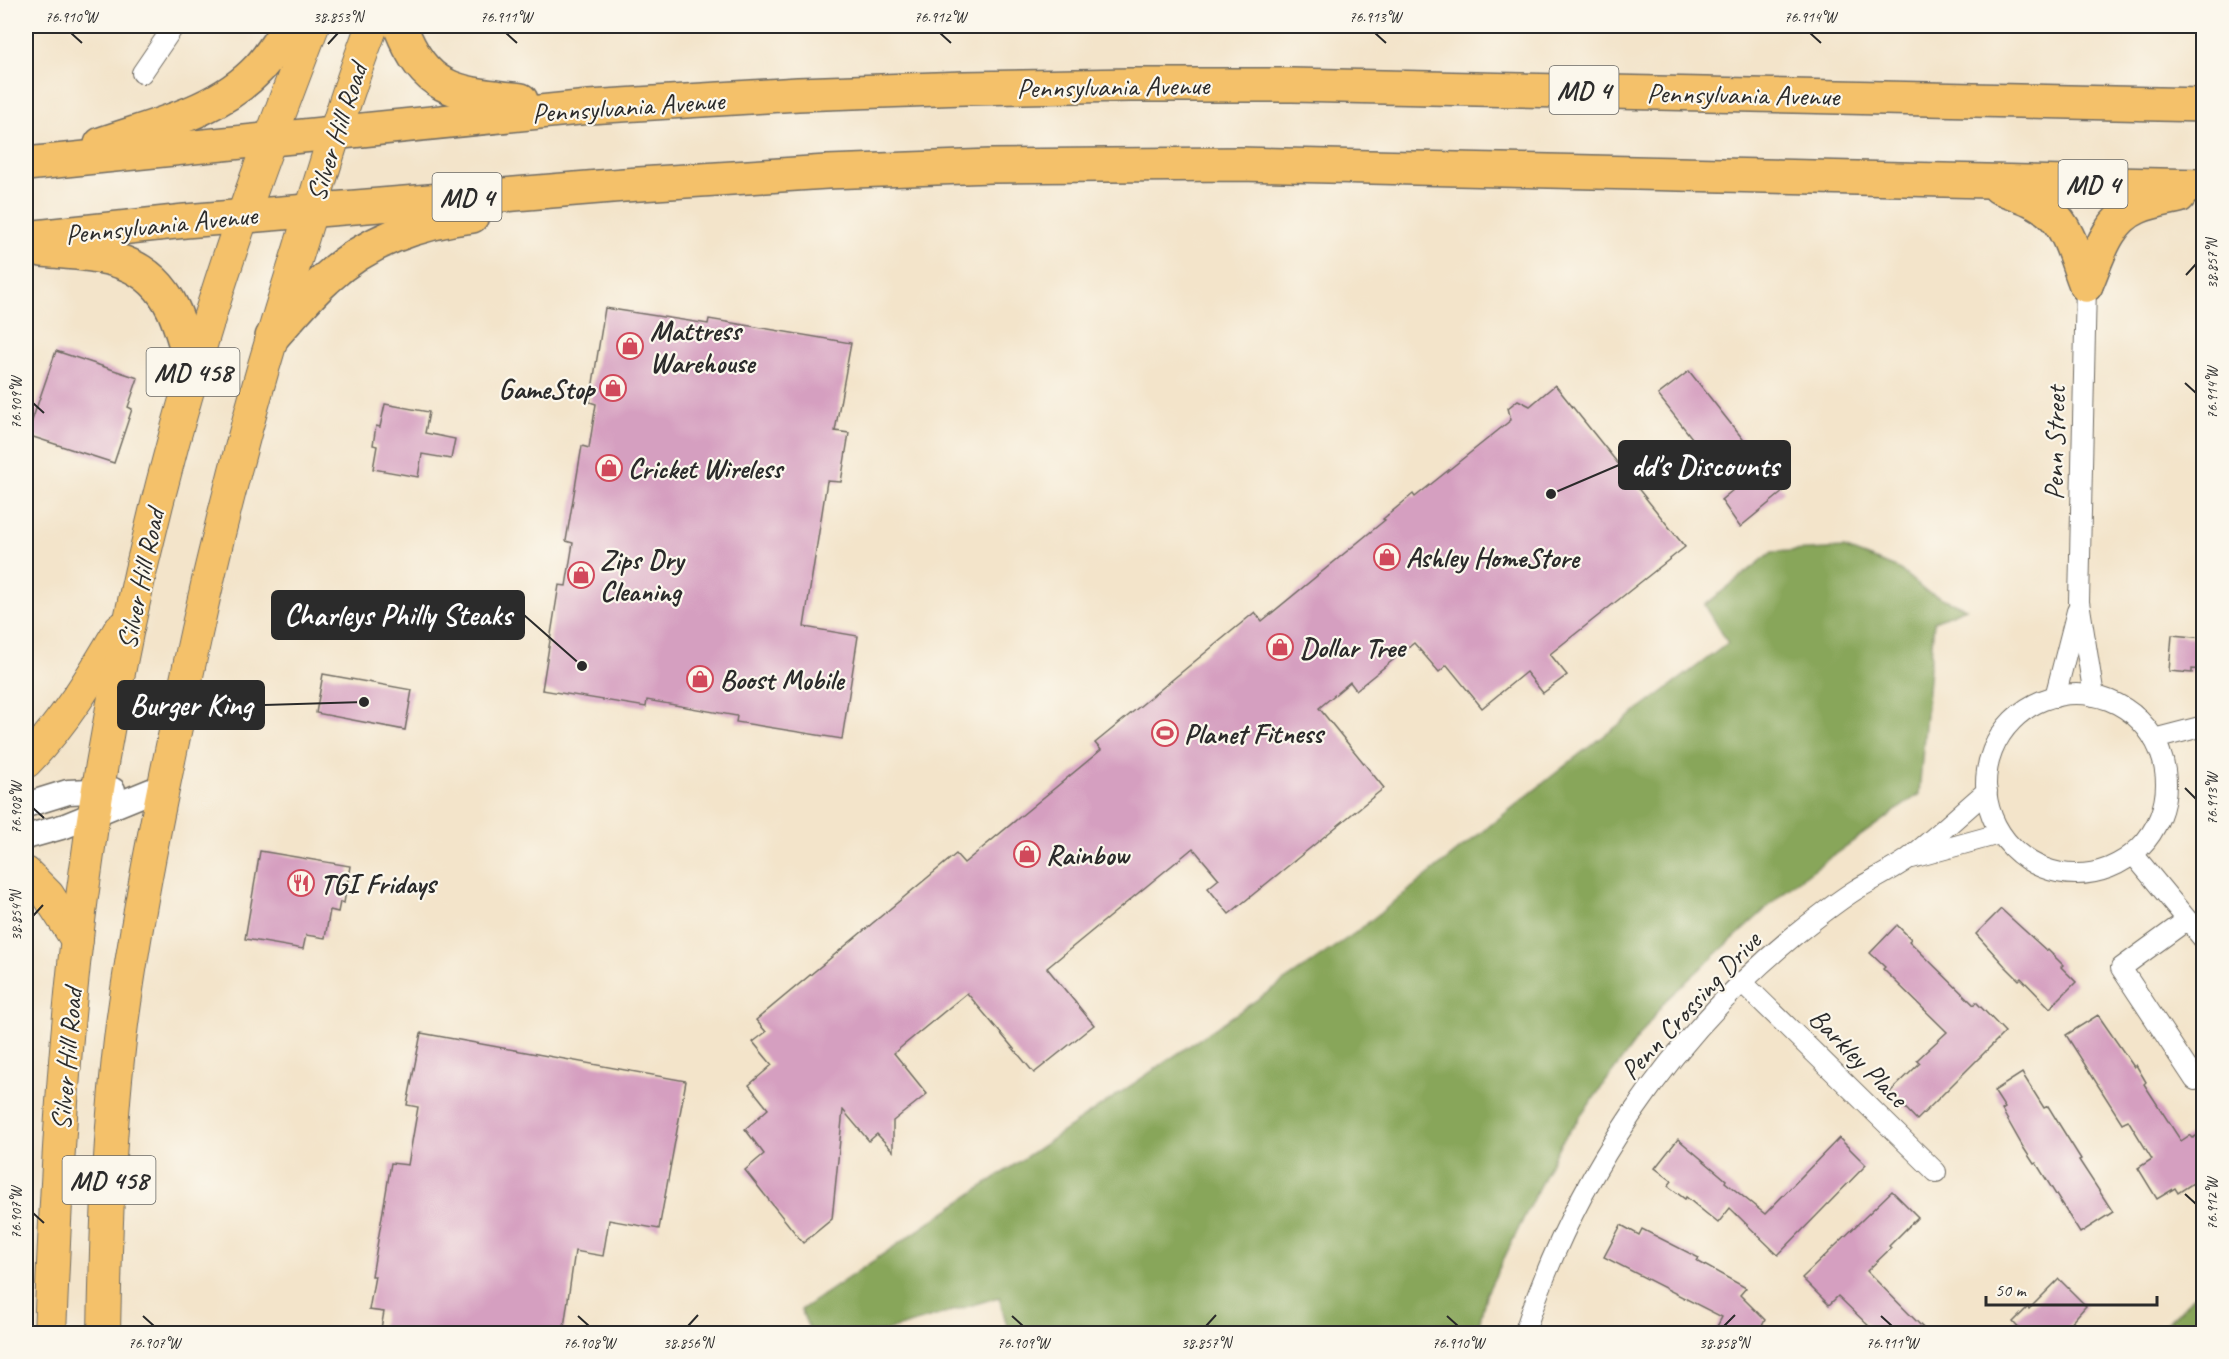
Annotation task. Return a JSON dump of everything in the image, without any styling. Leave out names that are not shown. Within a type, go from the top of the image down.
[{"type":"highway","points":[[39,163],[165,124],[204,107],[258,69],[289,26]]},
{"type":"highway","points":[[400,26],[420,63],[437,80],[455,90],[474,95],[589,107]]},
{"type":"highway","name":"Pennsylvania Avenue","points":[[39,163],[589,107],[798,94],[942,89],[1210,84],[1458,87],[2204,105]]},
{"type":"highway","name":"Pennsylvania Avenue","points":[[26,238],[311,210],[624,185],[909,168],[1229,164],[1983,180],[2204,188]]},
{"type":"highway","points":[[1983,180],[2033,201],[2050,212],[2063,228],[2086,285]]},
{"type":"highway","points":[[272,337],[327,278],[350,260],[384,241],[421,225],[521,211],[624,185]]},
{"type":"highway","points":[[2086,285],[2109,233],[2125,214],[2144,204],[2204,188]]},
{"type":"highway","points":[[26,249],[109,257],[139,270],[160,287],[174,311],[193,371]]},
{"type":"main road","name":"Silver Hill Road","points":[[50,1334],[56,1174],[77,940],[96,802],[133,608],[160,492],[193,371],[228,259],[313,26]]},
{"type":"main road","name":"Silver Hill Road","points":[[104,1334],[107,1221],[115,1094],[129,977],[163,786],[238,455],[311,210],[372,26]]},
{"type":"main road","points":[[26,762],[54,732],[72,707],[133,608]]},
{"type":"main road","points":[[26,873],[48,895],[77,940]]},
{"type":"street","points":[[142,73],[174,26]]},
{"type":"street","name":"Penn Street","points":[[2086,285],[2079,602],[2094,696]]},
{"type":"street","name":"Penn Street","points":[[2055,697],[2079,602]]},
{"type":"street","points":[[2094,696],[2131,712],[2142,722],[2154,739],[2167,778],[2165,801],[2154,829],[2133,854],[2122,862],[2096,872],[2065,874],[2026,859],[2000,834],[1988,803],[1988,767],[1992,752],[2007,726],[2028,708],[2055,697],[2094,696]]},
{"type":"street","points":[[2154,739],[2204,726]]},
{"type":"street","points":[[26,837],[65,826],[96,802],[163,786]]},
{"type":"street","name":"Penn Crossing Drive","points":[[1524,1334],[1535,1298],[1561,1239],[1612,1144],[1635,1107],[1676,1054],[1742,982],[1816,919],[1855,890],[1907,859],[1987,791]]},
{"type":"street","points":[[26,805],[68,792],[96,802]]},
{"type":"street","name":"Penn Crossing Drive","points":[[1907,859],[2000,834]]},
{"type":"street","points":[[2133,854],[2204,940]]},
{"type":"street","points":[[2187,920],[2121,968],[2195,1080],[2204,1074]]},
{"type":"street","name":"Barkley Place","points":[[1742,982],[1936,1172]]},
{"type":"green space","points":[[1844,548],[1899,569],[1925,591],[1966,608],[1934,621],[1919,794],[1792,885],[1665,1001],[1560,1144],[1486,1295],[1477,1333],[1009,1333],[999,1297],[879,1333],[811,1333],[801,1310],[1355,933],[1581,753],[1728,643],[1705,605],[1772,552]]},
{"type":"green space","points":[[2203,1287],[2203,1333],[2157,1333]]},
{"type":"building","points":[[605,308],[708,324],[709,319],[851,343],[835,431],[849,433],[841,482],[827,481],[804,627],[858,636],[842,739],[736,722],[737,716],[647,700],[646,707],[542,690],[559,585],[566,586],[573,543],[566,541],[582,446],[589,448],[596,404],[590,402]]},
{"type":"building","points":[[56,351],[138,378],[128,407],[132,409],[114,463],[27,435]]},
{"type":"building","points":[[1689,371],[1784,491],[1740,527],[1721,500],[1733,490],[1658,395]]},
{"type":"building","points":[[1555,385],[1685,547],[1550,654],[1567,675],[1543,693],[1526,672],[1482,708],[1447,665],[1439,672],[1414,643],[1356,690],[1350,682],[1319,708],[1384,788],[1229,914],[1208,888],[1219,879],[1193,848],[1047,968],[1094,1025],[1034,1073],[967,993],[894,1053],[927,1094],[893,1121],[893,1151],[877,1134],[869,1141],[843,1110],[832,1219],[803,1243],[745,1170],[764,1154],[745,1129],[768,1109],[749,1085],[772,1065],[753,1042],[766,1032],[756,1020],[956,854],[964,863],[1101,750],[1095,743],[1255,612],[1262,621],[1385,520],[1383,519],[1413,494],[1415,497],[1511,420],[1508,408],[1518,400],[1530,406]]},
{"type":"building","points":[[385,404],[429,412],[425,433],[455,439],[451,459],[422,454],[418,477],[373,469],[377,446],[373,445],[376,426],[380,427]]},
{"type":"building","points":[[2172,635],[2204,638],[2204,670],[2192,669],[2192,673],[2169,671]]},
{"type":"building","points":[[323,674],[412,690],[405,730],[316,713]]},
{"type":"building","name":"TGI Fridays","points":[[260,851],[350,866],[344,903],[340,902],[338,912],[330,910],[325,938],[306,935],[303,949],[245,939]]},
{"type":"building","points":[[2001,909],[2048,950],[2076,982],[2050,1008],[2021,978],[2019,980],[2005,966],[1976,934]]},
{"type":"building","points":[[1897,925],[1911,939],[1909,941],[1974,1005],[1976,1002],[2005,1032],[1917,1120],[1890,1092],[1920,1063],[1917,1060],[1947,1032],[1883,969],[1885,967],[1870,953]]},
{"type":"building","points":[[2098,1015],[2134,1067],[2136,1065],[2146,1082],[2144,1084],[2181,1141],[2190,1135],[2193,1138],[2204,1131],[2204,1176],[2178,1193],[2175,1188],[2157,1199],[2138,1168],[2152,1159],[2128,1120],[2122,1123],[2066,1035]]},
{"type":"building","points":[[421,1033],[686,1081],[659,1229],[609,1220],[603,1256],[575,1251],[563,1334],[380,1334],[384,1312],[369,1310],[375,1276],[372,1276],[391,1163],[408,1165],[418,1107],[407,1105]]},
{"type":"building","points":[[2022,1073],[2044,1108],[2048,1106],[2081,1159],[2079,1160],[2113,1212],[2080,1233],[2036,1163],[2034,1164],[2023,1147],[2002,1110],[2005,1108],[1994,1091]]},
{"type":"building","points":[[1839,1138],[1866,1165],[1778,1255],[1730,1208],[1718,1223],[1686,1197],[1685,1199],[1668,1186],[1672,1181],[1655,1168],[1678,1139],[1726,1180],[1725,1182],[1765,1214]]},
{"type":"building","points":[[1892,1191],[1918,1217],[1867,1271],[1929,1334],[1877,1334],[1838,1296],[1829,1305],[1802,1278]]},
{"type":"building","points":[[1621,1225],[1639,1235],[1642,1229],[1699,1258],[1697,1261],[1746,1288],[1740,1295],[1765,1320],[1758,1334],[1713,1334],[1722,1317],[1604,1257]]},
{"type":"building","points":[[2059,1279],[2086,1306],[2061,1334],[2024,1334],[2013,1322]]},
{"type":"place","name":"Mattress Warehouse","points":[[630,346]]},
{"type":"place","name":"GameStop","points":[[613,388]]},
{"type":"place","name":"Cricket Wireless","points":[[609,468]]},
{"type":"place","name":"dd's Discounts","points":[[1551,494]]},
{"type":"place","name":"Ashley HomeStore","points":[[1387,557]]},
{"type":"place","name":"Zips Dry Cleaning","points":[[581,575]]},
{"type":"place","name":"Dollar Tree","points":[[1280,647]]},
{"type":"place","name":"Charleys Philly Steaks","points":[[582,666]]},
{"type":"place","name":"Boost Mobile","points":[[700,679]]},
{"type":"place","name":"Burger King","points":[[364,702]]},
{"type":"place","name":"Planet Fitness","points":[[1165,733]]},
{"type":"place","name":"Rainbow","points":[[1027,854]]},
{"type":"place","name":"TGI Fridays","points":[[301,883]]}]
